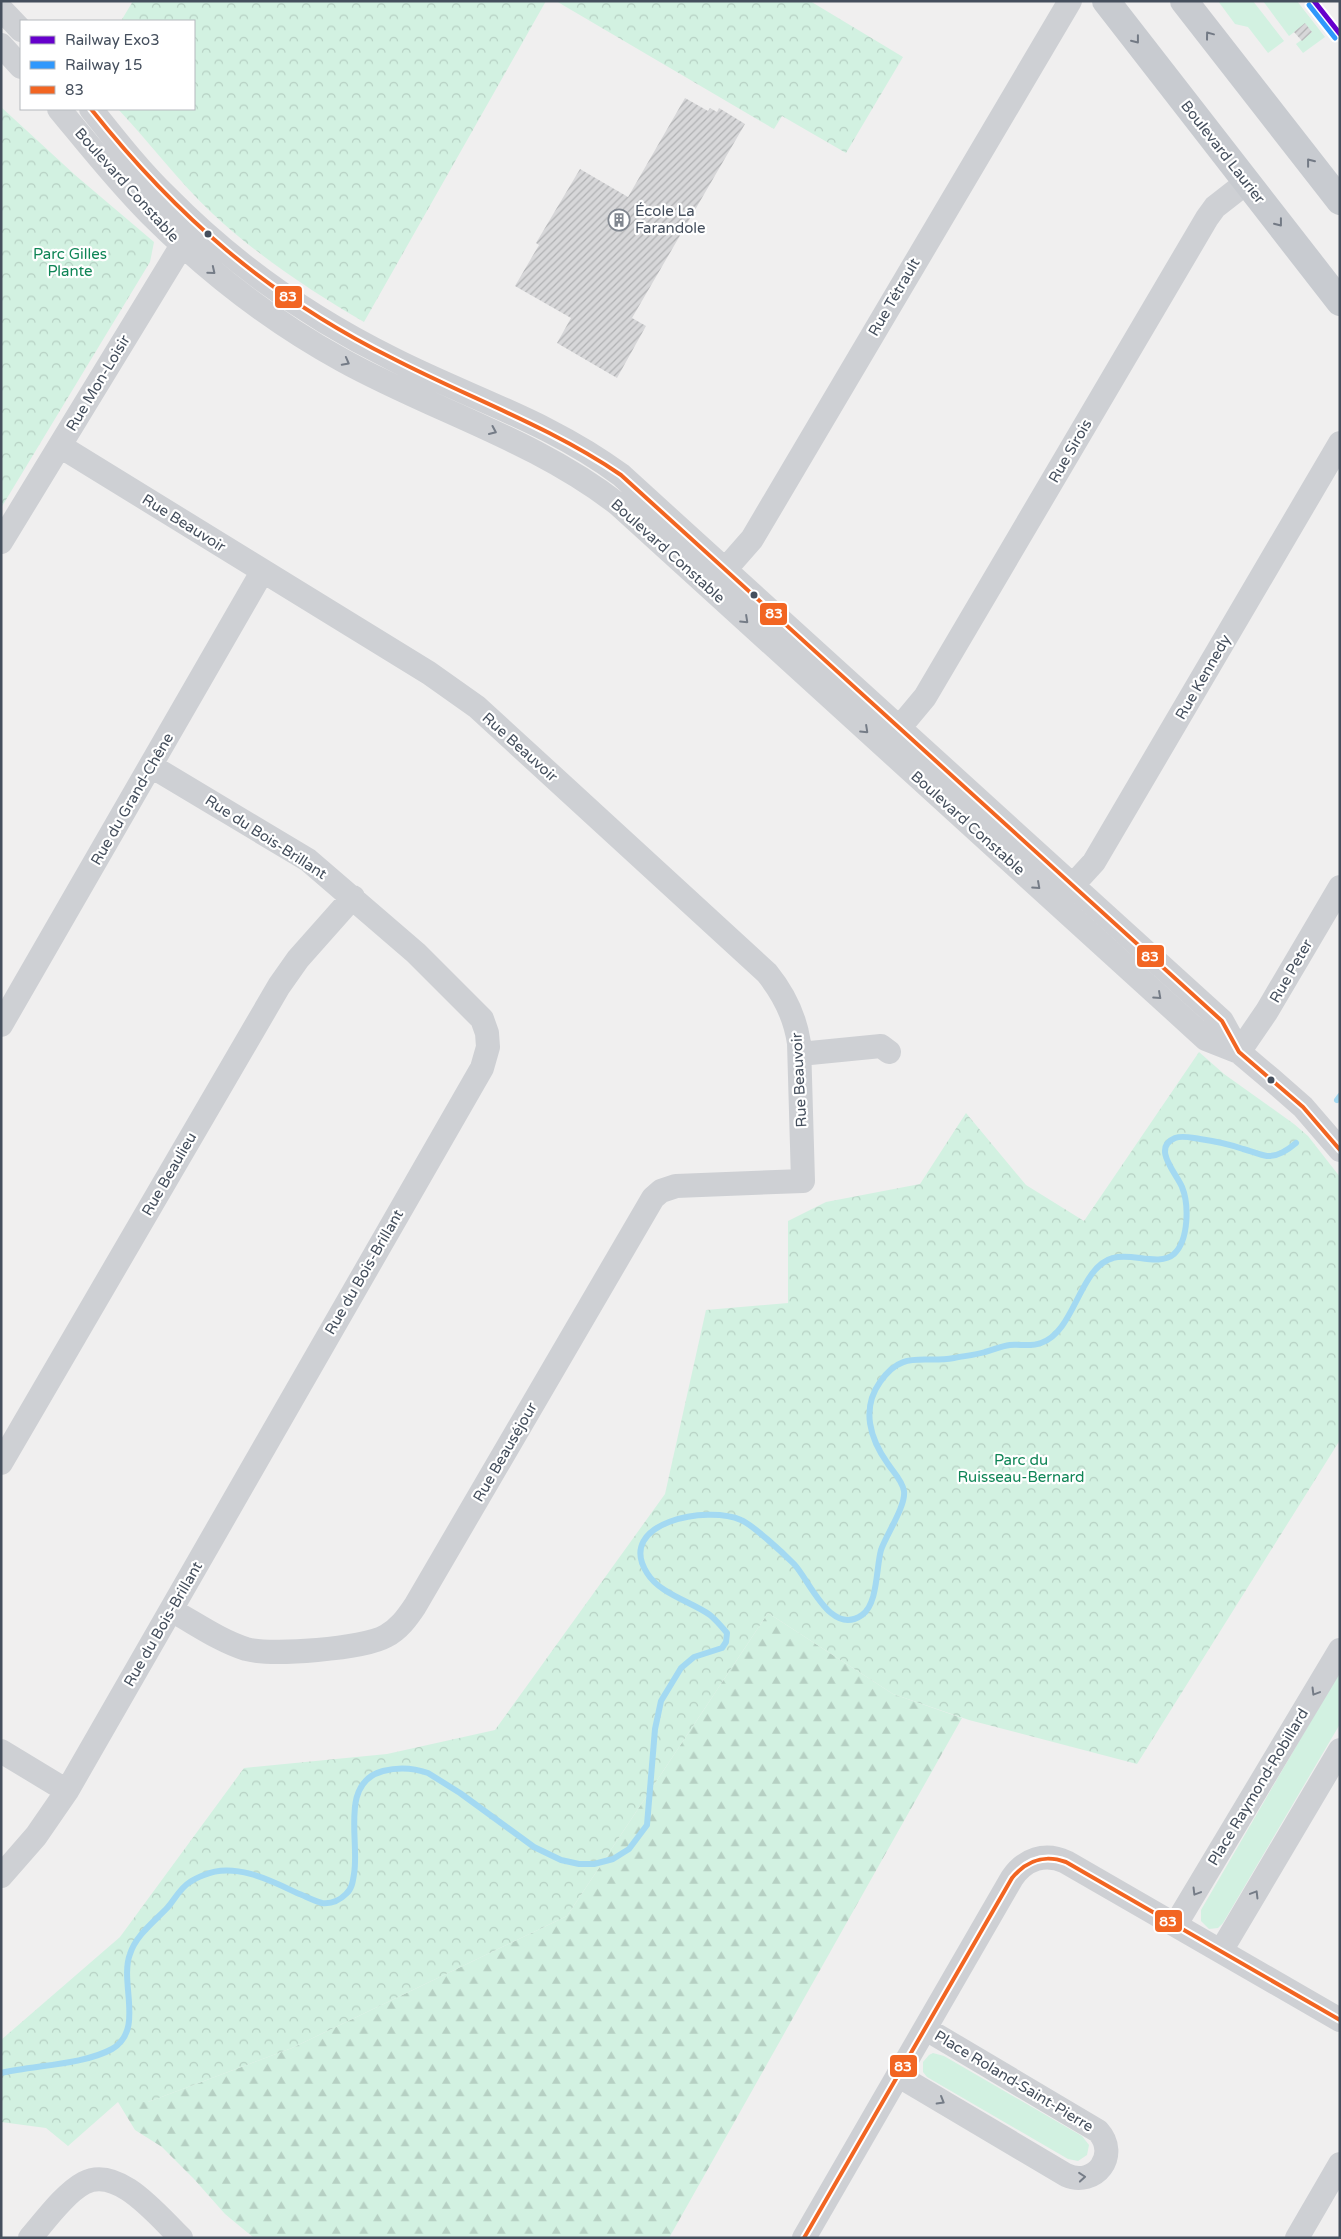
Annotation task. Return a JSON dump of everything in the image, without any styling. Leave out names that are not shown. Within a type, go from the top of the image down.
[{"type":"main road","name":"Boulevard Laurier","points":[[1106,1],[1340,302]]},
{"type":"main road","points":[[1184,1],[1340,201]]},
{"type":"street","name":"Rue Tétrault","points":[[710,587],[752,539],[1070,1]]},
{"type":"street","points":[[1,9],[20,29]]},
{"type":"street","points":[[1,45],[20,66]]},
{"type":"street","name":"Boulevard Constable","points":[[59,110],[123,184],[182,245],[237,292],[295,332],[342,360],[524,445],[567,468],[618,505],[1206,1039],[1239,1052],[1303,1107],[1340,1150]]},
{"type":"street","name":"Boulevard Constable","points":[[92,110],[152,182],[195,225],[280,293],[372,349],[419,372],[521,415],[597,457],[621,475],[1222,1021],[1239,1052]]},
{"type":"street","name":"Rue Sirois","points":[[900,727],[925,698],[1207,218],[1215,207],[1247,182]]},
{"type":"street","name":"Rue Mon-Loisir","points":[[1,542],[195,225]]},
{"type":"street","name":"Rue Kennedy","points":[[1056,903],[1094,862],[1340,443]]},
{"type":"street","name":"Rue Beauvoir","points":[[60,446],[446,684],[492,720],[767,973],[781,990],[797,1032],[800,1054],[803,1181]]},
{"type":"street","name":"Rue du Grand-Chêne","points":[[1,1025],[262,572]]},
{"type":"street","name":"Rue du Bois-Brillant","points":[[1,1876],[36,1836],[67,1790],[477,1076],[487,1054],[487,1033],[478,1014],[416,953],[353,897],[294,851],[151,766]]},
{"type":"street","name":"Rue Peter","points":[[1239,1052],[1268,1011],[1340,887]]},
{"type":"street","name":"Rue Beaulieu","points":[[1,1463],[279,986],[298,959],[353,897]]},
{"type":"street","points":[[800,1054],[880,1046],[889,1052]]},
{"type":"street","name":"Rue Beauséjour","points":[[171,1610],[231,1643],[255,1651],[355,1646],[372,1642],[388,1635],[402,1624],[415,1606],[652,1198],[661,1191],[676,1186],[803,1181]]},
{"type":"street","name":"Place Raymond-Robillard","points":[[1176,1924],[1340,1650]]},
{"type":"street","points":[[1221,1951],[1340,1750]]},
{"type":"street","points":[[1,1751],[67,1790]]},
{"type":"street","points":[[804,2238],[1014,1876],[1022,1866],[1034,1860],[1047,1857],[1060,1860],[1176,1924],[1340,2020]]},
{"type":"street","name":"Place Roland-Saint-Pierre","points":[[898,2076],[1066,2175],[1083,2178],[1094,2175],[1102,2167],[1106,2157],[1106,2146],[1098,2131],[926,2029]]},
{"type":"street","points":[[1297,2238],[1340,2164]]},
{"type":"street","points":[[30,2238],[78,2187],[97,2179],[110,2180],[122,2185],[181,2238]]},
{"type":"green space","points":[[133,1],[546,1],[364,322],[286,272],[230,229],[188,189],[119,110],[195,110],[195,20],[122,20]]},
{"type":"green space","points":[[556,1],[810,1],[903,57],[846,153],[782,116],[774,129]]},
{"type":"green space","points":[[1218,1],[1253,1],[1284,41],[1268,53],[1248,27],[1235,24]]},
{"type":"green space","points":[[1263,1],[1297,1],[1325,37],[1303,53],[1296,44],[1312,32],[1305,24],[1289,36]]},
{"type":"green space","name":"Parc Gilles Plante","points":[[1,107],[75,175],[154,242],[150,262],[1,508]]},
{"type":"green space","name":"Parc du Ruisseau-Bernard","points":[[1199,1052],[1224,1074],[1308,1136],[1340,1177],[1340,1440],[1137,1764],[969,1720],[893,1694],[768,1613],[567,1916],[292,2048],[148,2102],[118,2102],[68,2146],[46,2128],[1,2122],[1,2040],[120,1937],[244,1768],[387,1754],[495,1730],[665,1494],[706,1310],[788,1303],[788,1221],[826,1202],[920,1184],[966,1113],[1026,1185],[1084,1221]]},
{"type":"green space","points":[[768,1613],[893,1694],[962,1718],[669,2238],[254,2238],[225,2214],[162,2147],[135,2130],[118,2102],[148,2102],[292,2048],[567,1916]]},
{"type":"green space","points":[[1340,1671],[1340,1724],[1223,1923],[1218,1928],[1209,1929],[1201,1921],[1201,1910]]},
{"type":"green space","points":[[933,2053],[944,2056],[1082,2136],[1089,2145],[1087,2155],[1078,2161],[1068,2159],[927,2077],[923,2072],[923,2062]]},
{"type":"building","points":[[1305,23],[1312,32],[1302,41],[1294,32]]},
{"type":"building","name":"École La Farandole","points":[[685,98],[708,111],[710,108],[717,112],[719,108],[745,124],[632,318],[646,326],[617,378],[557,343],[571,318],[515,286],[539,245],[536,243],[580,169],[628,197]]},
{"type":"waterway","points":[[1337,1100],[1340,1096]]},
{"type":"waterway","points":[[1,2073],[73,2062],[112,2049],[122,2041],[127,2030],[129,2018],[127,1966],[133,1947],[141,1934],[168,1907],[183,1887],[195,1879],[227,1870],[264,1878],[322,1903],[338,1900],[348,1892],[353,1882],[356,1800],[361,1787],[369,1777],[383,1771],[406,1769],[428,1773],[460,1793],[534,1847],[561,1860],[579,1864],[594,1864],[613,1859],[629,1849],[647,1825],[655,1729],[661,1701],[681,1668],[694,1657],[722,1648],[726,1642],[727,1633],[710,1615],[667,1592],[647,1573],[640,1555],[644,1541],[654,1530],[670,1522],[688,1517],[726,1516],[741,1520],[760,1533],[794,1564],[822,1604],[831,1613],[841,1619],[851,1620],[862,1615],[871,1603],[876,1585],[881,1550],[904,1497],[902,1483],[876,1444],[870,1424],[869,1413],[874,1392],[888,1372],[905,1361],[954,1358],[1007,1346],[1041,1343],[1052,1337],[1062,1326],[1084,1286],[1102,1264],[1113,1258],[1120,1257],[1161,1259],[1168,1258],[1174,1254],[1183,1240],[1186,1222],[1186,1203],[1182,1187],[1165,1154],[1168,1142],[1175,1138],[1188,1137],[1216,1142],[1267,1156],[1279,1154],[1296,1143]]},
{"type":"rail line","name":"Exo3","points":[[1314,1],[1340,34]]},
{"type":"rail line","name":"15","points":[[1309,5],[1335,38]]},
{"type":"transit line","name":"83","points":[[92,110],[157,185],[191,219],[227,251],[305,308],[347,334],[392,358],[537,427],[621,475],[1222,1021],[1239,1052],[1303,1107],[1340,1150]]},
{"type":"transit line","name":"83","points":[[804,2238],[1012,1878],[1024,1867],[1036,1860],[1050,1859],[1066,1862],[1340,2020]]},
{"type":"place","name":"École La Farandole","points":[[619,220]]}]
